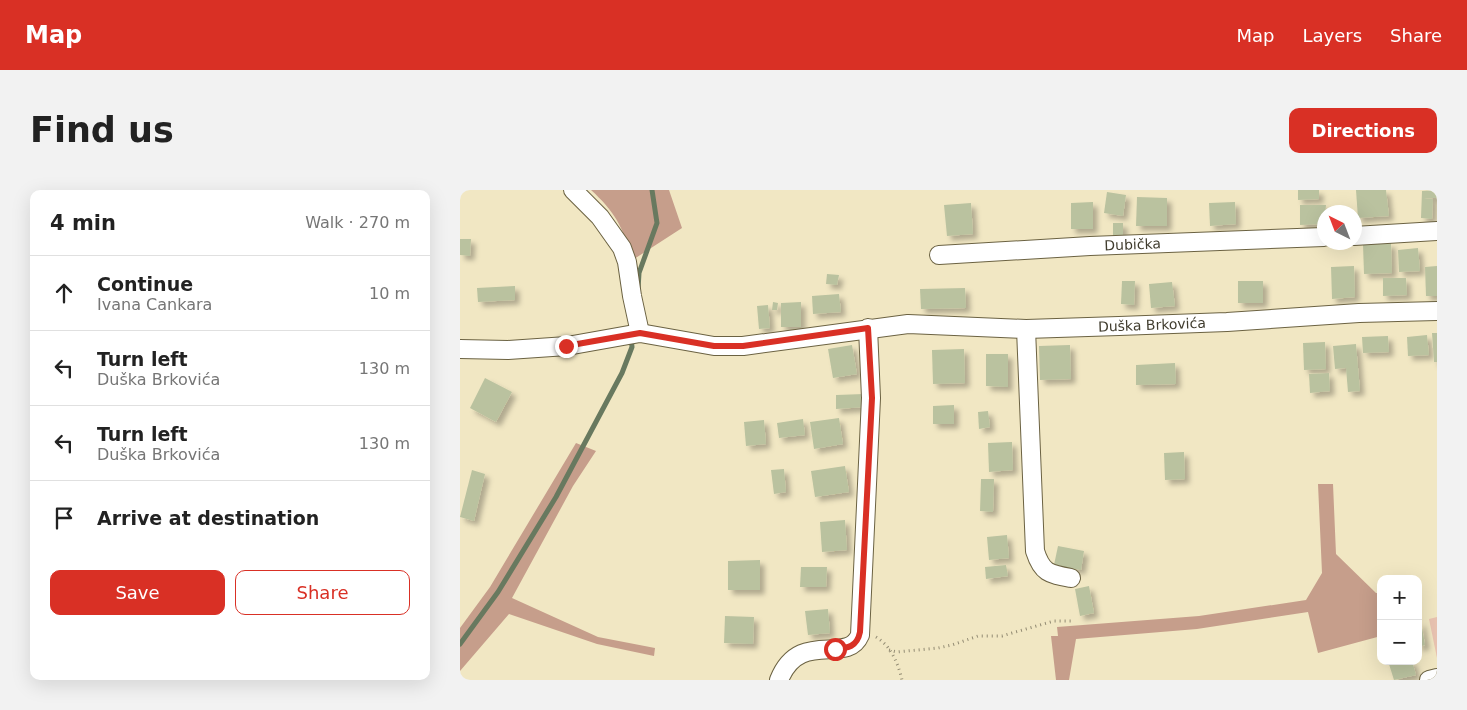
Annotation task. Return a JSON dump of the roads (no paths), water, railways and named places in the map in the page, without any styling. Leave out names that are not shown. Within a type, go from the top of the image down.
[{"type":"street","points":[[573,190],[600,217],[619,243],[627,262],[640,333]]},
{"type":"street","points":[[1362,236],[1437,231]]},
{"type":"street","name":"Dubička","points":[[939,255],[1090,246],[1317,237]]},
{"type":"street","name":"Duška Brkovića","points":[[460,350],[508,350],[566,346],[640,333],[714,346],[743,346],[908,324],[1026,328],[1227,322],[1359,313],[1437,311]]},
{"type":"street","points":[[780,680],[788,664],[796,656],[816,650],[848,648],[858,641],[872,398],[868,328]]},
{"type":"street","points":[[1026,328],[1035,551],[1039,565],[1047,572],[1071,578]]},
{"type":"street","points":[[1429,680],[1437,678]]},
{"type":"waterway","points":[[638,289],[639,273],[657,223],[652,190]]},
{"type":"waterway","points":[[460,644],[498,592],[556,497],[622,373],[632,347],[631,337]]}]
